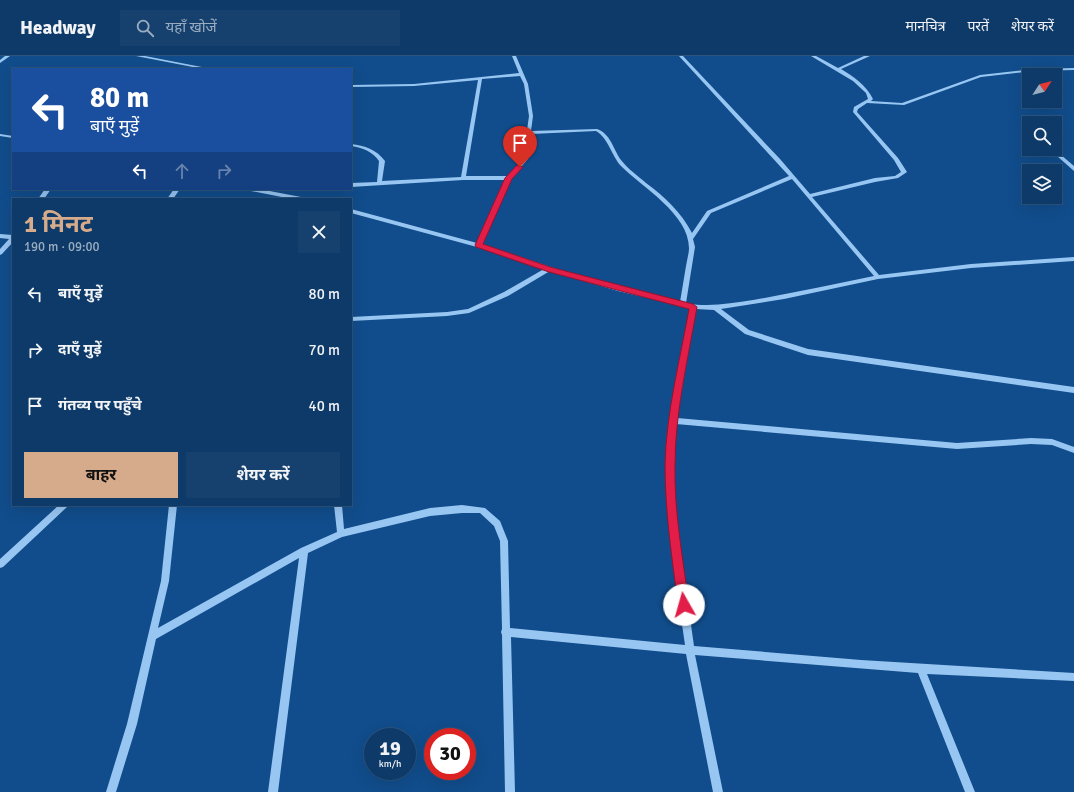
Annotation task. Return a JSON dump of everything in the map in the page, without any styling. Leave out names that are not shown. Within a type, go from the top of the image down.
[{"type":"street","points":[[0,62],[8,56]]},
{"type":"street","points":[[138,56],[204,68]]},
{"type":"street","points":[[478,245],[509,178],[525,159],[531,116],[526,84],[514,56]]},
{"type":"street","points":[[681,56],[809,196],[878,277]]},
{"type":"street","points":[[813,56],[864,88],[871,99],[868,102]]},
{"type":"street","points":[[836,70],[868,56]]},
{"type":"street","points":[[809,196],[875,180],[896,177],[904,172],[896,159],[855,112],[856,108],[868,102],[902,104],[980,76],[1034,70],[1074,69]]},
{"type":"street","points":[[352,86],[414,86],[522,74]]},
{"type":"street","points":[[463,178],[480,79]]},
{"type":"street","points":[[529,132],[596,130],[603,133],[620,162],[678,216],[691,238],[692,247],[683,305]]},
{"type":"street","points":[[0,135],[12,138]]},
{"type":"street","points":[[352,145],[370,149],[377,154],[382,161],[379,183]]},
{"type":"street","points":[[1059,156],[1074,169]]},
{"type":"street","points":[[691,238],[709,212],[792,177]]},
{"type":"street","points":[[352,185],[463,178],[509,178]]},
{"type":"street","points":[[256,190],[296,198]]},
{"type":"street","points":[[352,211],[478,245],[549,269],[693,307],[715,308],[784,298],[878,277],[971,266],[1074,259]]},
{"type":"street","points":[[0,236],[12,238]]},
{"type":"street","points":[[0,253],[12,239]]},
{"type":"street","points":[[352,319],[469,311],[506,294],[549,269]]},
{"type":"street","points":[[693,307],[673,421],[670,464],[672,512],[690,651],[718,792]]},
{"type":"street","points":[[715,308],[747,332],[808,352],[1074,390]]},
{"type":"street","points":[[673,421],[957,446],[1031,441],[1052,442],[1074,450]]},
{"type":"street","points":[[0,564],[63,506]]},
{"type":"street","points":[[111,792],[132,724],[165,581],[173,506]]},
{"type":"street","points":[[338,506],[341,534]]},
{"type":"street","points":[[152,636],[304,551],[341,534],[430,512],[462,509],[482,510],[497,524],[504,541],[510,792]]},
{"type":"street","points":[[273,792],[304,551]]},
{"type":"street","points":[[505,632],[690,651],[921,669],[1074,677]]},
{"type":"street","points":[[921,669],[970,792]]},
{"type":"route","points":[[520,167],[509,178],[478,245],[549,269],[618,289],[693,307],[673,421],[670,464],[672,512],[684,605]]}]
